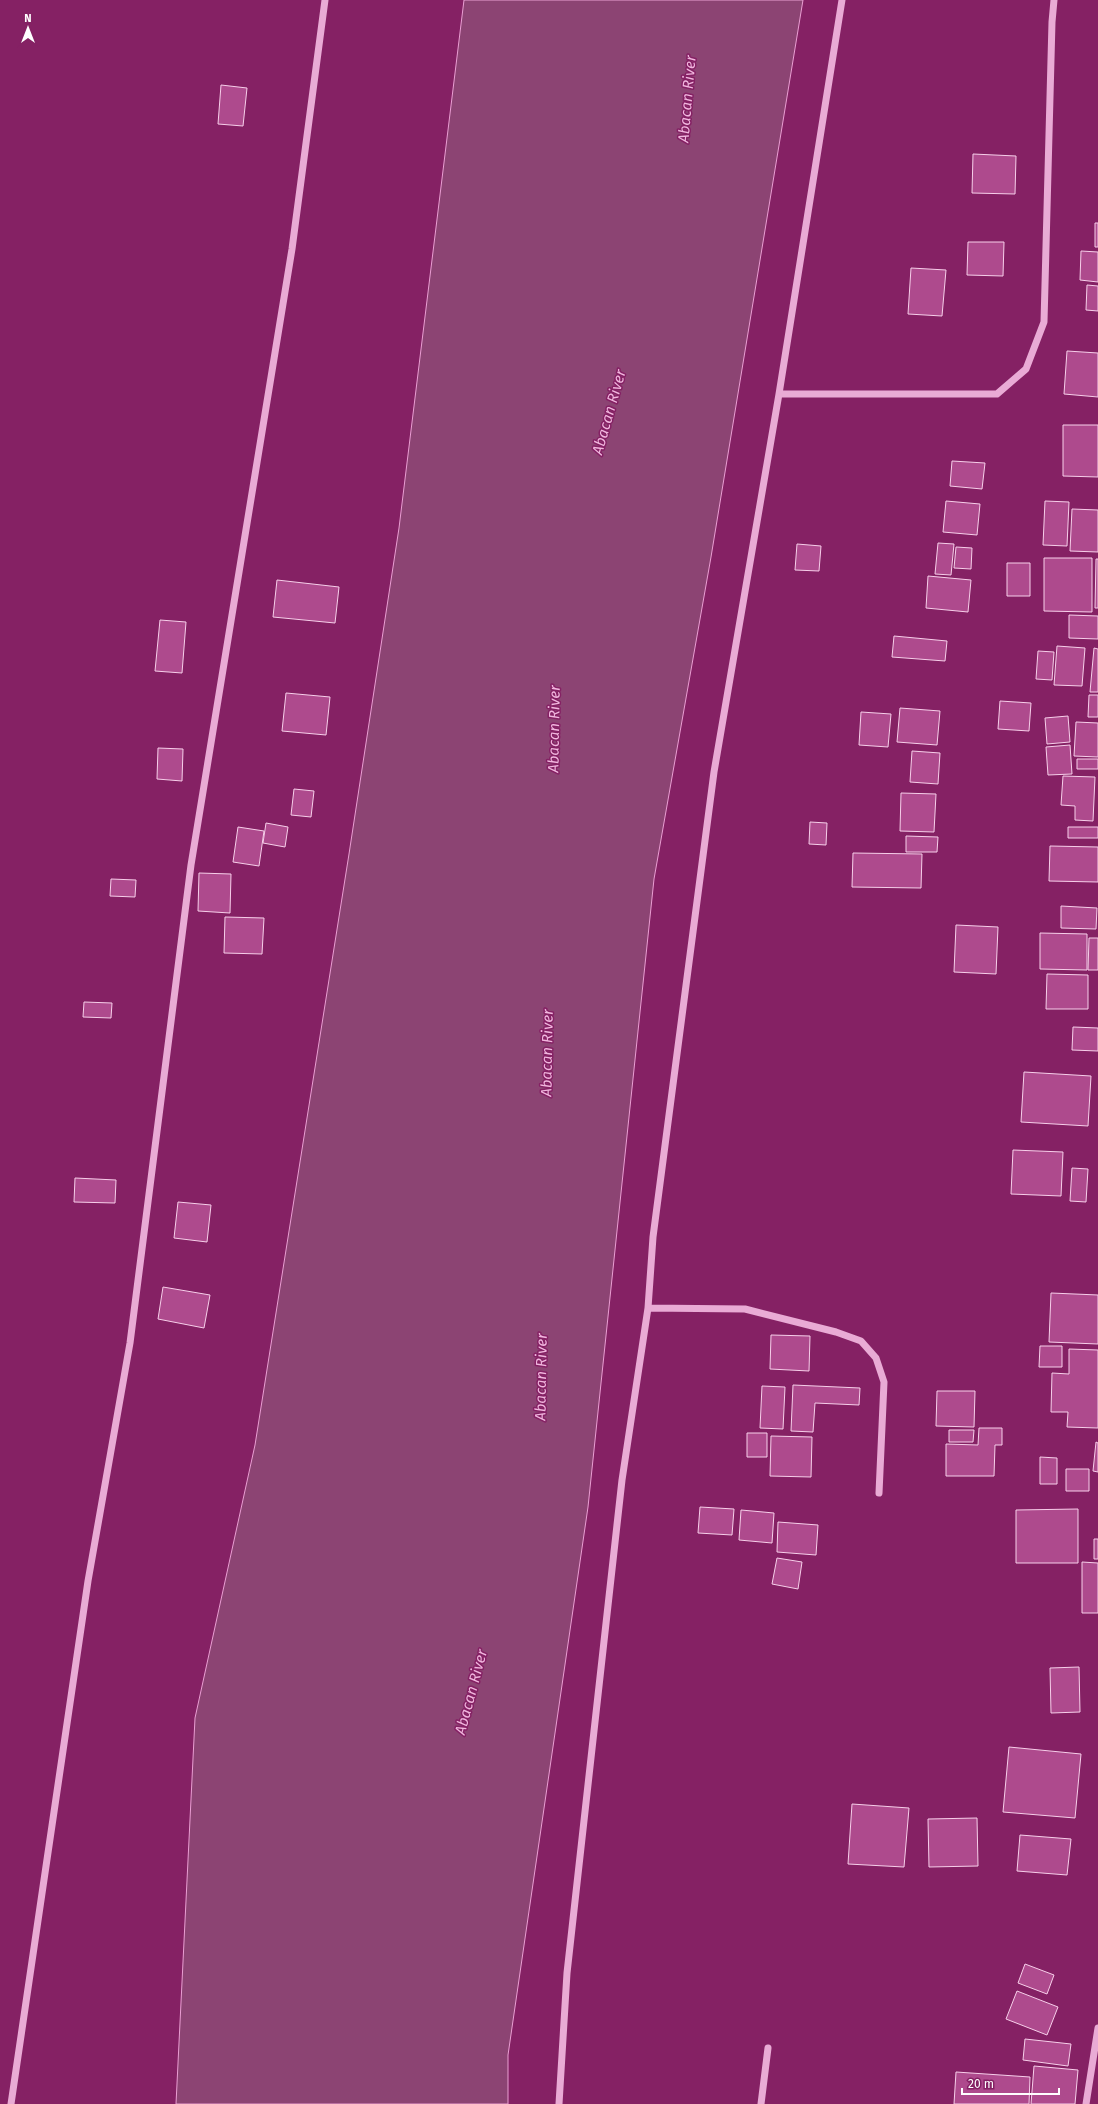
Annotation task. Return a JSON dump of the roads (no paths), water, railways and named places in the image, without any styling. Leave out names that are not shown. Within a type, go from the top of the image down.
[{"type":"street","points":[[11,2104],[88,1581],[130,1343],[191,865],[292,249],[325,0]]},
{"type":"street","points":[[559,2104],[568,1973],[622,1480],[648,1308],[653,1237],[714,772],[779,394],[842,0]]},
{"type":"street","points":[[779,394],[997,394],[1026,370],[1044,322],[1052,22],[1054,0]]},
{"type":"street","points":[[648,1308],[745,1309],[836,1332],[861,1340],[876,1358],[884,1382],[879,1493]]},
{"type":"street","points":[[1086,2104],[1098,2028]]},
{"type":"street","points":[[761,2104],[768,2048]]},
{"type":"water","name":"Abacan River","points":[[464,0],[803,0],[711,557],[654,879],[588,1507],[508,2055],[508,2104],[176,2104],[195,1718],[255,1445],[349,854],[399,528]]}]
